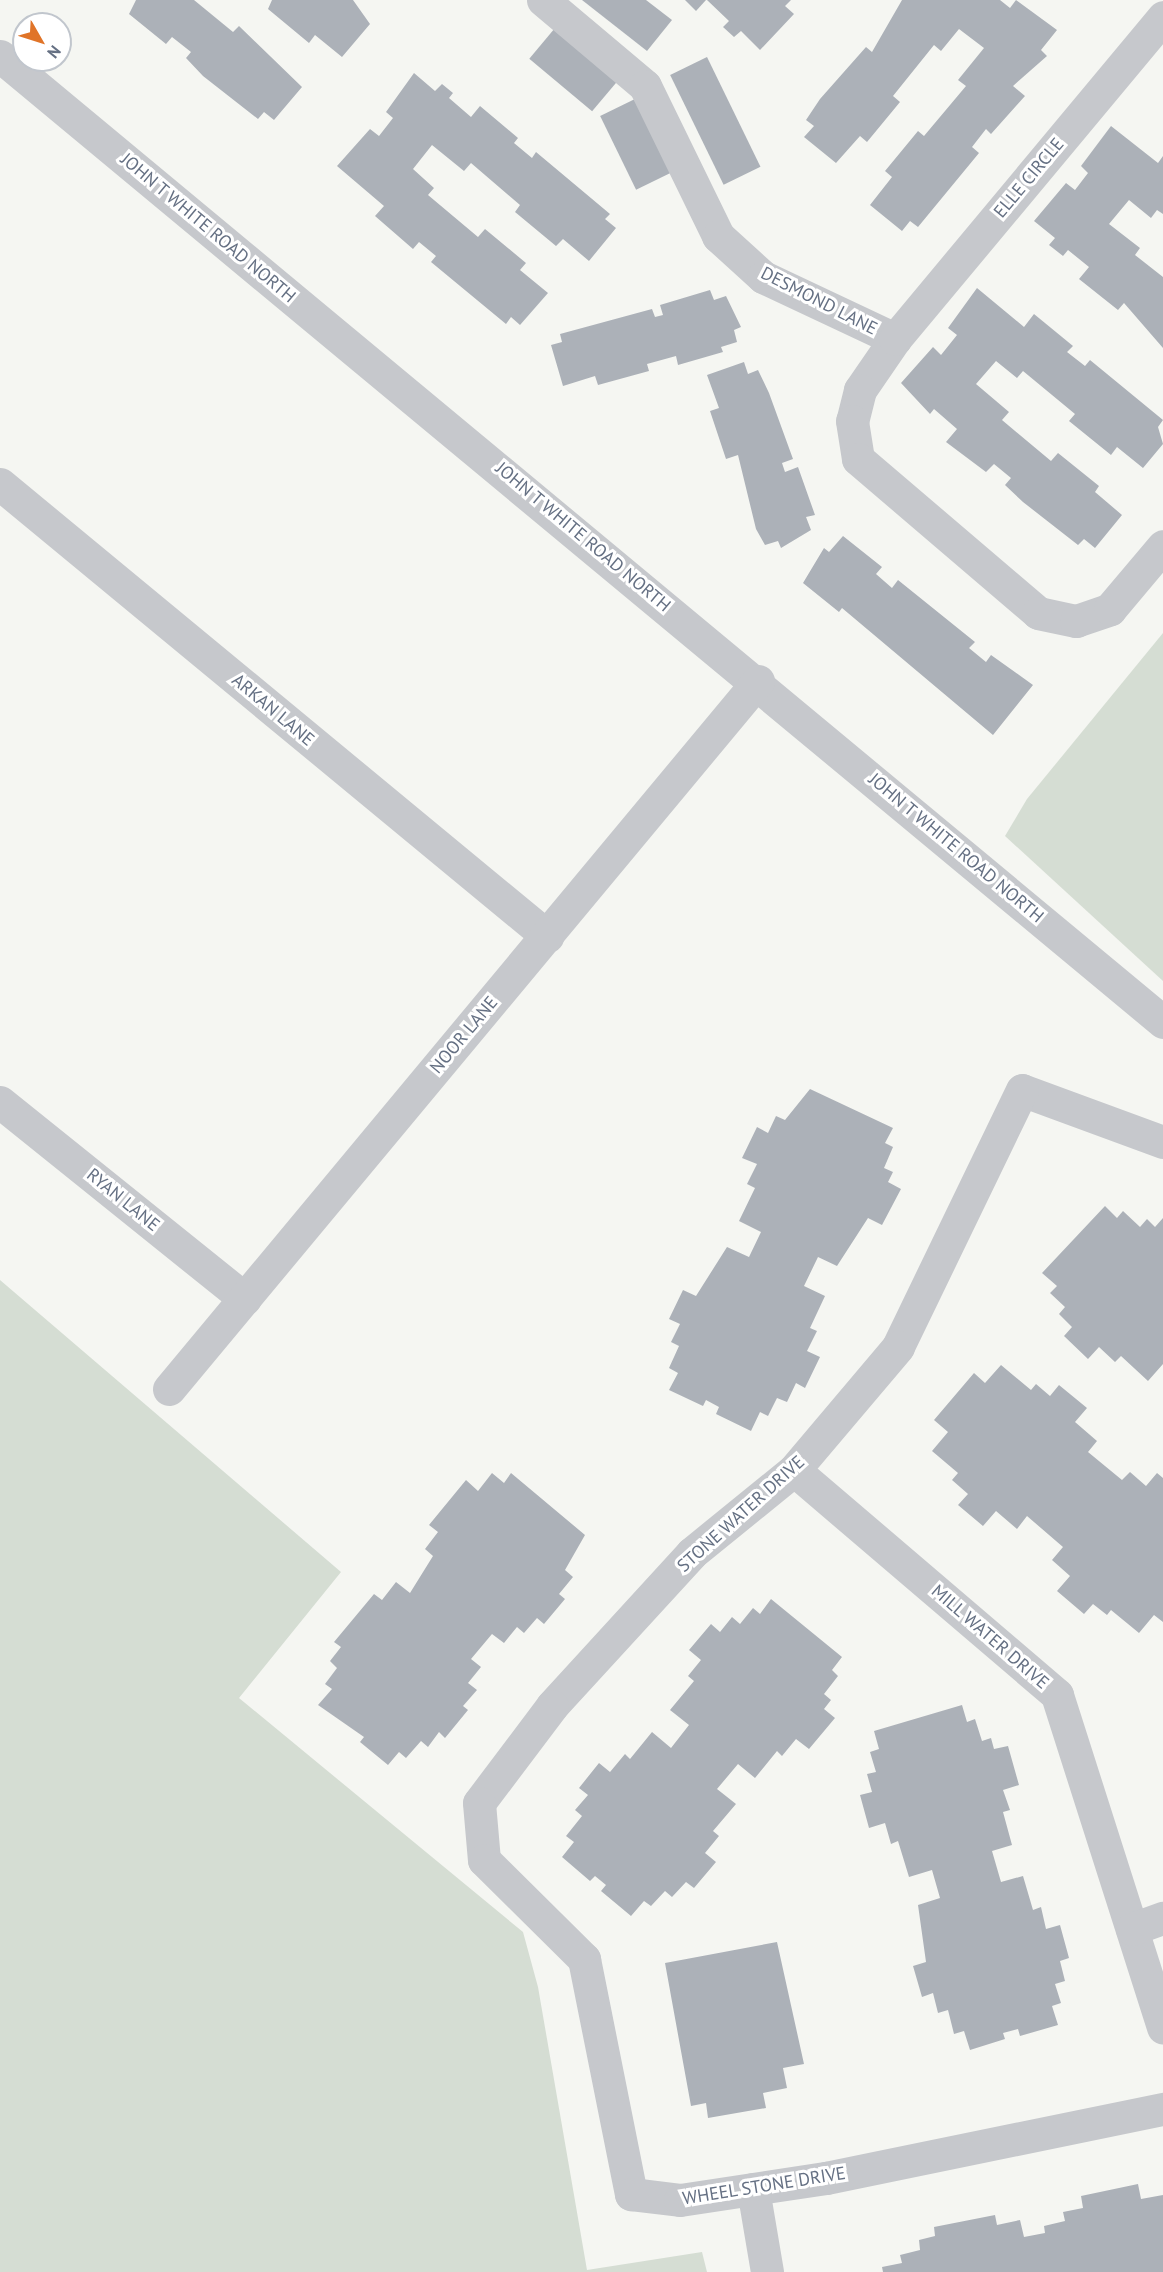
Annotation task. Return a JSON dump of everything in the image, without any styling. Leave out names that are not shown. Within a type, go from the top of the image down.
[{"type":"street","name":"DESMOND LANE","points":[[543,0],[645,86],[718,236],[763,277],[895,339],[860,390],[852,420],[858,459],[1038,613],[1076,621],[1110,609],[1163,546]]},
{"type":"street","name":"ELLE CIRCLE","points":[[895,339],[1163,17]]},
{"type":"street","name":"JOHN T WHITE ROAD NORTH","points":[[0,56],[758,681],[1163,1022]]},
{"type":"street","name":"ARKAN LANE","points":[[0,484],[547,936]]},
{"type":"street","name":"NOOR LANE","points":[[169,1389],[758,681]]},
{"type":"street","name":"STONE WATER DRIVE","points":[[484,1860],[479,1803],[552,1706],[692,1553],[794,1470],[898,1347],[1022,1090],[1163,1142]]},
{"type":"street","name":"RYAN LANE","points":[[0,1102],[245,1299]]},
{"type":"street","name":"MILL WATER DRIVE","points":[[794,1470],[1057,1695],[1163,2028]]},
{"type":"street","name":"WHEEL STONE DRIVE","points":[[484,1860],[584,1959],[632,2194],[680,2200],[753,2189],[1163,2109]]},
{"type":"street","points":[[1132,1929],[1163,1918]]},
{"type":"street","points":[[753,2189],[767,2272]]},
{"type":"shaded area","points":[[1163,633],[1163,981],[1005,836],[1027,799]]},
{"type":"shaded area","points":[[0,1280],[341,1572],[239,1698],[523,1932],[538,1987],[587,2270],[702,2252],[707,2272],[0,2272]]},
{"type":"building","points":[[136,0],[194,0],[233,32],[239,26],[302,87],[274,120],[264,112],[258,119],[203,76],[186,58],[191,52],[172,37],[166,44],[129,14]]},
{"type":"building","points":[[272,0],[353,0],[370,24],[342,57],[315,35],[309,43],[268,9]]},
{"type":"building","points":[[582,0],[646,0],[672,20],[647,51]]},
{"type":"building","points":[[685,0],[706,0],[696,11]]},
{"type":"building","points":[[707,0],[791,0],[785,6],[794,14],[760,50],[741,31],[734,37],[723,27],[729,21]]},
{"type":"building","points":[[902,0],[1000,0],[1010,8],[1016,0],[1057,30],[1041,50],[1047,56],[1013,86],[1025,96],[991,134],[986,129],[972,147],[979,153],[918,227],[910,221],[902,231],[870,205],[892,177],[885,171],[918,131],[924,136],[966,86],[958,80],[984,48],[959,29],[941,51],[934,45],[893,96],[900,102],[867,142],[860,136],[836,163],[804,137],[814,126],[806,120],[820,99],[866,47],[872,52]]},
{"type":"building","points":[[555,28],[618,81],[592,111],[529,59]]},
{"type":"building","points":[[707,57],[760,167],[724,185],[670,75]]},
{"type":"building","points":[[414,73],[435,91],[442,84],[453,93],[449,98],[471,117],[480,106],[518,138],[514,143],[532,158],[536,152],[610,214],[605,219],[616,228],[589,261],[563,239],[556,246],[515,212],[520,205],[471,163],[464,171],[432,145],[413,169],[434,188],[428,195],[478,237],[485,229],[526,263],[520,270],[548,293],[520,325],[511,317],[506,324],[431,262],[436,256],[419,242],[413,249],[375,216],[384,206],[337,166],[370,129],[379,136],[393,118],[386,112]]},
{"type":"building","points":[[637,98],[673,172],[636,190],[600,116]]},
{"type":"building","points":[[1111,126],[1158,163],[1163,156],[1163,214],[1157,210],[1151,218],[1129,200],[1109,224],[1140,248],[1135,255],[1163,277],[1163,348],[1124,303],[1118,310],[1079,279],[1089,267],[1068,250],[1063,256],[1049,245],[1055,238],[1034,221],[1066,183],[1075,190],[1088,173],[1081,166]]},
{"type":"building","points":[[977,288],[1024,327],[1034,314],[1073,346],[1067,352],[1085,366],[1090,360],[1163,420],[1158,427],[1163,444],[1143,468],[1117,447],[1111,455],[1069,421],[1075,414],[1023,371],[1017,378],[996,361],[976,384],[1009,412],[1002,420],[1051,461],[1058,453],[1099,486],[1095,492],[1122,515],[1095,548],[1084,539],[1078,545],[1023,502],[1005,485],[1011,478],[994,464],[986,472],[946,442],[957,429],[934,409],[930,414],[901,383],[933,347],[941,355],[957,335],[948,328]]},
{"type":"building","points":[[710,290],[714,300],[726,296],[741,327],[734,330],[737,342],[721,347],[723,352],[678,365],[676,356],[647,364],[649,371],[598,385],[595,376],[563,386],[551,345],[562,342],[560,334],[652,309],[655,317],[663,315],[660,305]]},
{"type":"building","points":[[744,362],[748,374],[758,370],[769,393],[793,459],[782,463],[785,472],[798,467],[815,515],[806,517],[811,530],[781,548],[778,541],[765,545],[756,529],[738,455],[726,459],[710,411],[719,408],[707,375]]},
{"type":"building","points":[[843,536],[882,567],[876,574],[892,588],[898,580],[975,642],[969,648],[986,662],[991,655],[1033,685],[993,735],[842,608],[839,612],[803,583],[824,548],[829,552]]},
{"type":"building","points":[[810,1089],[893,1128],[885,1143],[893,1147],[884,1168],[893,1172],[888,1182],[901,1189],[882,1225],[868,1218],[837,1266],[818,1257],[804,1286],[825,1296],[810,1328],[817,1331],[807,1351],[820,1357],[805,1388],[796,1383],[787,1402],[777,1398],[768,1416],[760,1412],[751,1431],[716,1414],[719,1407],[706,1400],[703,1406],[669,1390],[678,1373],[669,1368],[679,1346],[671,1342],[680,1324],[669,1319],[683,1290],[696,1296],[727,1247],[749,1257],[761,1232],[739,1221],[755,1188],[747,1184],[757,1164],[742,1158],[757,1127],[768,1133],[776,1116],[785,1120]]},
{"type":"building","points":[[1105,1206],[1117,1218],[1123,1211],[1140,1227],[1147,1219],[1155,1227],[1163,1218],[1163,1364],[1148,1381],[1121,1356],[1115,1362],[1099,1347],[1088,1359],[1064,1336],[1072,1327],[1059,1314],[1065,1307],[1050,1293],[1057,1286],[1042,1273]]},
{"type":"building","points":[[1001,1365],[1031,1390],[1036,1384],[1050,1396],[1059,1385],[1087,1408],[1075,1422],[1097,1441],[1088,1452],[1122,1480],[1130,1472],[1146,1486],[1157,1473],[1163,1478],[1163,1622],[1154,1615],[1139,1633],[1111,1610],[1107,1615],[1093,1604],[1084,1614],[1057,1591],[1070,1576],[1052,1560],[1063,1547],[1027,1516],[1017,1529],[996,1511],[983,1526],[958,1505],[968,1494],[952,1480],[958,1473],[932,1451],[948,1432],[934,1420],[974,1373],[985,1383]]},
{"type":"building","points":[[492,1473],[504,1483],[511,1473],[585,1535],[565,1570],[573,1577],[559,1594],[565,1599],[544,1624],[537,1618],[524,1633],[517,1627],[504,1643],[492,1634],[471,1659],[481,1667],[468,1683],[477,1690],[463,1706],[468,1710],[445,1738],[439,1732],[428,1747],[421,1741],[406,1758],[399,1752],[388,1765],[360,1742],[364,1737],[318,1705],[332,1689],[325,1684],[337,1668],[330,1661],[341,1647],[334,1642],[374,1594],[382,1600],[396,1582],[410,1593],[433,1556],[425,1549],[438,1532],[429,1525],[466,1480],[478,1491]]},
{"type":"building","points":[[771,1599],[842,1657],[832,1670],[838,1676],[824,1694],[831,1700],[824,1709],[835,1718],[809,1749],[796,1739],[782,1756],[777,1751],[755,1778],[738,1764],[717,1789],[736,1804],[713,1831],[719,1836],[705,1853],[716,1862],[694,1888],[686,1882],[672,1897],[665,1891],[651,1906],[644,1901],[631,1916],[601,1891],[606,1885],[595,1876],[590,1881],[562,1857],[574,1842],[566,1836],[582,1816],[575,1810],[588,1795],[579,1788],[599,1763],[610,1772],[625,1754],[630,1759],[652,1732],[671,1748],[689,1725],[670,1710],[694,1681],[688,1676],[701,1660],[689,1650],[711,1624],[720,1632],[732,1617],[740,1624],[753,1608],[760,1614]]},
{"type":"building","points":[[962,1705],[967,1722],[975,1719],[982,1741],[991,1738],[994,1749],[1008,1746],[1019,1785],[1003,1790],[1010,1810],[1003,1812],[1012,1845],[992,1851],[1001,1882],[1023,1876],[1033,1910],[1041,1907],[1046,1929],[1060,1925],[1069,1958],[1060,1961],[1065,1981],[1055,1984],[1061,2003],[1052,2006],[1058,2025],[1020,2036],[1018,2029],[1003,2033],[1005,2039],[970,2050],[964,2031],[954,2034],[948,2010],[938,2013],[933,1993],[922,1997],[913,1966],[926,1962],[918,1905],[940,1898],[932,1870],[909,1877],[898,1841],[891,1844],[885,1823],[869,1828],[860,1795],[872,1792],[867,1774],[876,1772],[870,1752],[879,1749],[874,1731]]},
{"type":"building","points":[[777,1942],[804,2064],[783,2068],[787,2088],[763,2093],[766,2108],[708,2118],[706,2103],[691,2106],[665,1963]]},
{"type":"building","points":[[1138,2184],[1141,2199],[1163,2195],[1163,2272],[883,2272],[882,2267],[902,2263],[900,2255],[920,2250],[919,2240],[935,2236],[934,2227],[995,2215],[997,2225],[1020,2220],[1024,2237],[1045,2233],[1044,2226],[1065,2221],[1063,2212],[1083,2208],[1081,2196]]}]
